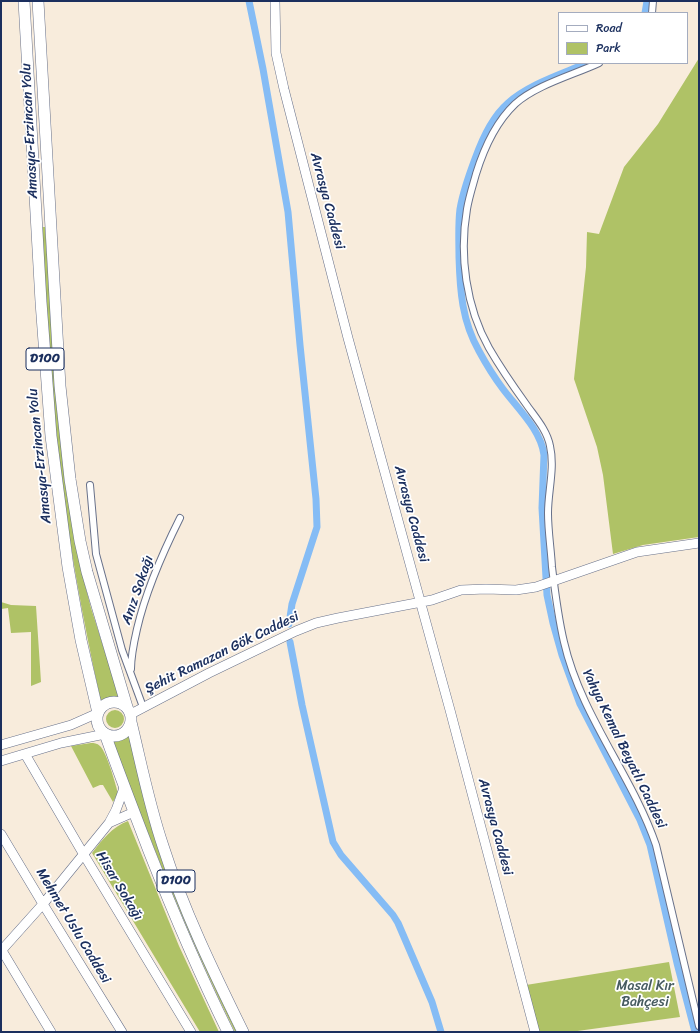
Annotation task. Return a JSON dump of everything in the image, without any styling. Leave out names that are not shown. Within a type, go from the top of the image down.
[{"type":"highway","name":"Amasya-Erzincan Yolu","points":[[24,1],[41,302],[51,436],[70,580],[81,640],[98,713]]},
{"type":"highway","name":"Amasya-Erzincan Yolu","points":[[38,1],[60,380],[70,479],[79,535],[87,572],[130,714],[150,801],[170,868],[197,932],[244,1032]]},
{"type":"highway","points":[[111,702],[120,703],[130,714],[128,730],[122,735],[112,736],[105,734],[101,731],[98,725],[98,713],[103,706],[111,702]]},
{"type":"highway","name":"D100","points":[[105,734],[124,788],[184,936],[228,1032]]},
{"type":"street","name":"Avrasya Caddesi","points":[[275,1],[276,53],[284,89],[350,345],[535,1032]]},
{"type":"street","points":[[652,12],[653,1]]},
{"type":"street","name":"Yahya Kemal Beyatlı Caddesi","points":[[597,64],[526,95],[500,121],[490,137],[482,157],[468,204],[464,258],[469,295],[479,329],[496,360],[542,427],[550,445],[551,469],[549,526],[554,582],[564,643],[577,683],[600,732],[643,810],[656,846],[699,1026]]},
{"type":"street","points":[[90,485],[96,554],[113,619],[143,707]]},
{"type":"street","name":"Anız Sokağı","points":[[131,674],[132,648],[143,603],[154,572],[180,518]]},
{"type":"street","name":"Şehit Ramazan Gök Caddesi","points":[[130,714],[209,672],[303,628],[338,618],[420,602],[461,590],[516,590],[536,587],[637,552],[699,543]]},
{"type":"street","points":[[1,745],[71,725],[98,713]]},
{"type":"street","points":[[1,761],[61,743],[105,734]]},
{"type":"street","name":"Hisar Sokağı","points":[[25,754],[191,1032]]},
{"type":"street","points":[[51,1032],[1,950],[43,904],[109,823],[118,806],[124,788]]},
{"type":"street","points":[[109,823],[134,812]]},
{"type":"street","name":"Mehmet Uslu Caddesi","points":[[1,835],[122,1032]]},
{"type":"green space","points":[[699,58],[699,537],[643,545],[613,554],[603,475],[597,447],[574,379],[586,267],[587,232],[599,234],[624,167],[658,124]]},
{"type":"green space","points":[[42,227],[45,227],[54,349],[82,573],[91,608],[119,696],[101,702],[75,572],[65,507],[54,414]]},
{"type":"green space","points":[[1,602],[11,605],[36,606],[41,682],[31,686],[31,632],[11,633],[8,608],[1,609]]},
{"type":"green space","points":[[111,710],[119,710],[124,715],[122,726],[119,728],[111,728],[106,723],[106,715]]},
{"type":"green space","points":[[129,735],[149,820],[239,1032],[235,1032],[185,924],[112,741]]},
{"type":"green space","points":[[91,743],[100,746],[108,761],[118,793],[113,802],[103,785],[93,788],[71,746]]},
{"type":"green space","points":[[128,821],[179,946],[219,1032],[200,1032],[92,853],[112,830]]},
{"type":"green space","name":"Masal Kır Bahçesi","points":[[669,962],[680,1017],[570,1032],[539,1032],[526,985]]},
{"type":"waterway","points":[[249,1],[263,69],[288,212],[316,499],[317,527],[292,604],[289,624]]},
{"type":"waterway","points":[[645,12],[647,1]]},
{"type":"waterway","points":[[585,64],[546,80],[516,96],[502,109],[488,129],[464,190],[460,209],[459,257],[461,294],[465,317],[473,340],[490,370],[534,428],[542,446],[544,455],[542,508],[547,595],[553,623],[562,655],[580,704],[640,820],[650,845],[677,963],[695,1032]]},
{"type":"waterway","points":[[290,642],[302,705],[333,842],[341,855],[393,915],[398,923],[432,1002],[441,1032]]}]
